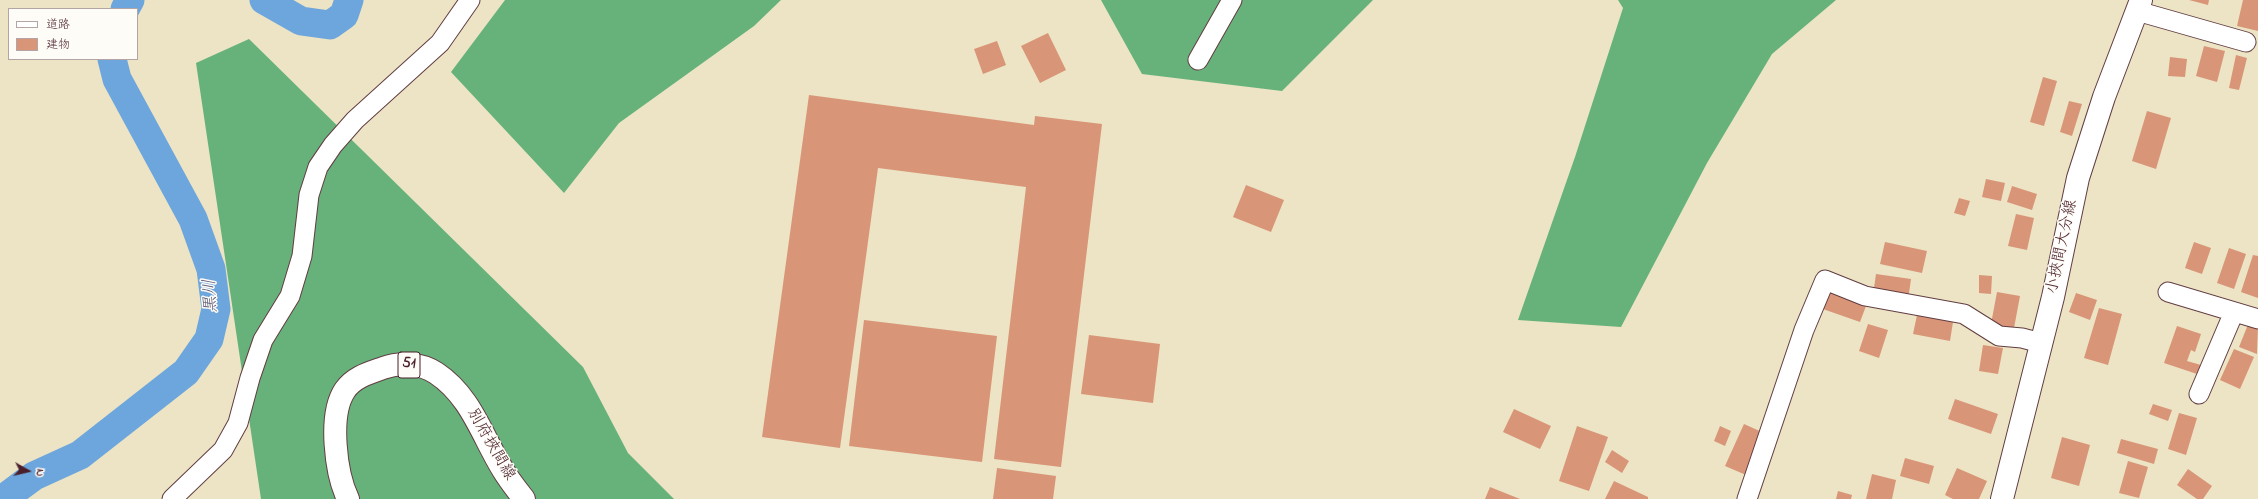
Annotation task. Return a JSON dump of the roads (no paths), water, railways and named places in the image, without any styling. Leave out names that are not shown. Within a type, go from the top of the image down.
[{"type":"main road","name":"小挾間大分線","points":[[2002,499],[2041,343],[2078,178],[2104,96],[2139,5]]},
{"type":"main road","name":"別府挾間線","points":[[348,499],[342,482],[335,428],[339,401],[352,382],[363,375],[388,366],[408,365],[427,369],[436,373],[467,405],[476,417],[502,469],[524,499]]},
{"type":"street","points":[[172,499],[223,450],[238,423],[250,378],[263,340],[290,296],[302,256],[309,195],[318,167],[332,145],[355,120],[440,43],[470,0]]},
{"type":"street","points":[[1198,60],[1232,0]]},
{"type":"street","points":[[2139,5],[2246,42]]},
{"type":"street","points":[[1747,499],[1804,330],[1825,280],[1865,296],[1964,314],[1999,336],[2022,338],[2041,343]]},
{"type":"street","points":[[2168,292],[2258,319]]},
{"type":"street","points":[[2199,394],[2234,312]]},
{"type":"waterway","name":"黒川","points":[[126,8],[130,0]]},
{"type":"waterway","name":"黒川","points":[[264,0],[301,21],[330,25],[344,15],[349,0]]},
{"type":"waterway","name":"黒川","points":[[3,499],[34,476],[80,455],[186,372],[209,339],[216,309],[211,269],[193,219],[117,79],[112,60]]}]
